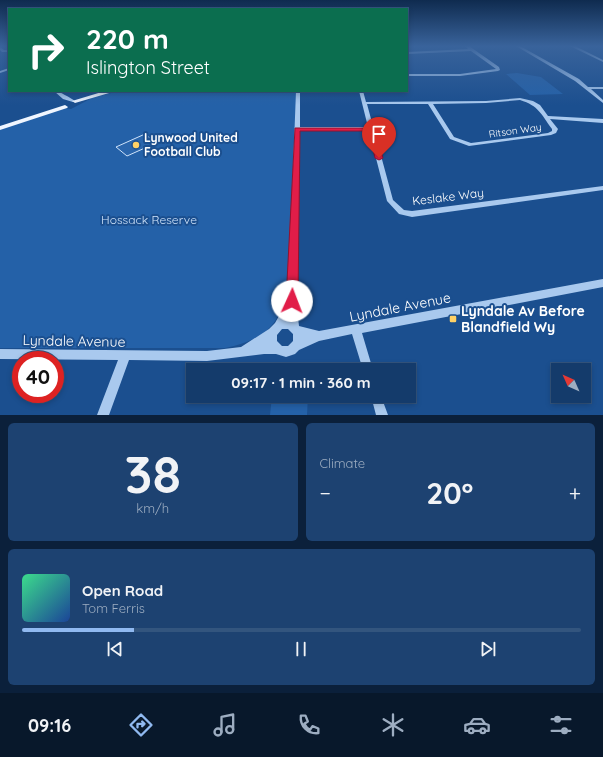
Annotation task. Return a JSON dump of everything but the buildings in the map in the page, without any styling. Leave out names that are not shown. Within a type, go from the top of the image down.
[{"type":"main road","points":[[0,128],[41,114],[69,102],[109,92]]},
{"type":"street","points":[[408,75],[460,75],[498,70],[498,68],[494,65]]},
{"type":"street","points":[[551,65],[587,88],[603,102]]},
{"type":"street","points":[[587,88],[603,88]]},
{"type":"street","points":[[57,92],[69,102]]},
{"type":"street","points":[[296,346],[299,338],[295,329],[292,301],[298,92]]},
{"type":"street","name":"Keslake Way","points":[[361,92],[390,201],[402,212],[412,214],[603,188]]},
{"type":"street","name":"Ritson Way","points":[[364,103],[486,102],[520,100],[531,102],[538,106],[555,129],[554,132],[549,134],[471,145],[452,138],[430,103]]},
{"type":"street","points":[[547,117],[603,121]]},
{"type":"street","points":[[297,129],[372,129]]},
{"type":"street","name":"Lyndale Avenue","points":[[0,354],[207,356],[243,351],[277,349],[289,351],[296,346],[319,336],[603,283]]},
{"type":"street","points":[[277,349],[272,339],[292,301]]},
{"type":"street","name":"Lyndale Avenue","points":[[243,351],[286,324],[295,329],[319,336]]},
{"type":"street","points":[[356,330],[366,363]]},
{"type":"street","points":[[103,415],[124,356]]},
{"type":"street","points":[[378,403],[382,415]]},
{"type":"green space","points":[[517,73],[541,77],[563,94],[530,95],[506,74]]},
{"type":"green space","name":"Hossack Reserve","points":[[115,92],[297,92],[287,288],[280,313],[268,330],[250,341],[225,348],[0,348],[0,129],[65,108],[71,109],[92,98]]},
{"type":"green space","points":[[271,403],[308,403],[307,415],[270,415]]},
{"type":"place","name":"Lynwood United Football Club","points":[[136,145]]},
{"type":"place","name":"Lyndale Av Before Blandfield Wy","points":[[453,319]]},
{"type":"route","points":[[292,301],[297,129],[372,129],[379,158]]}]
